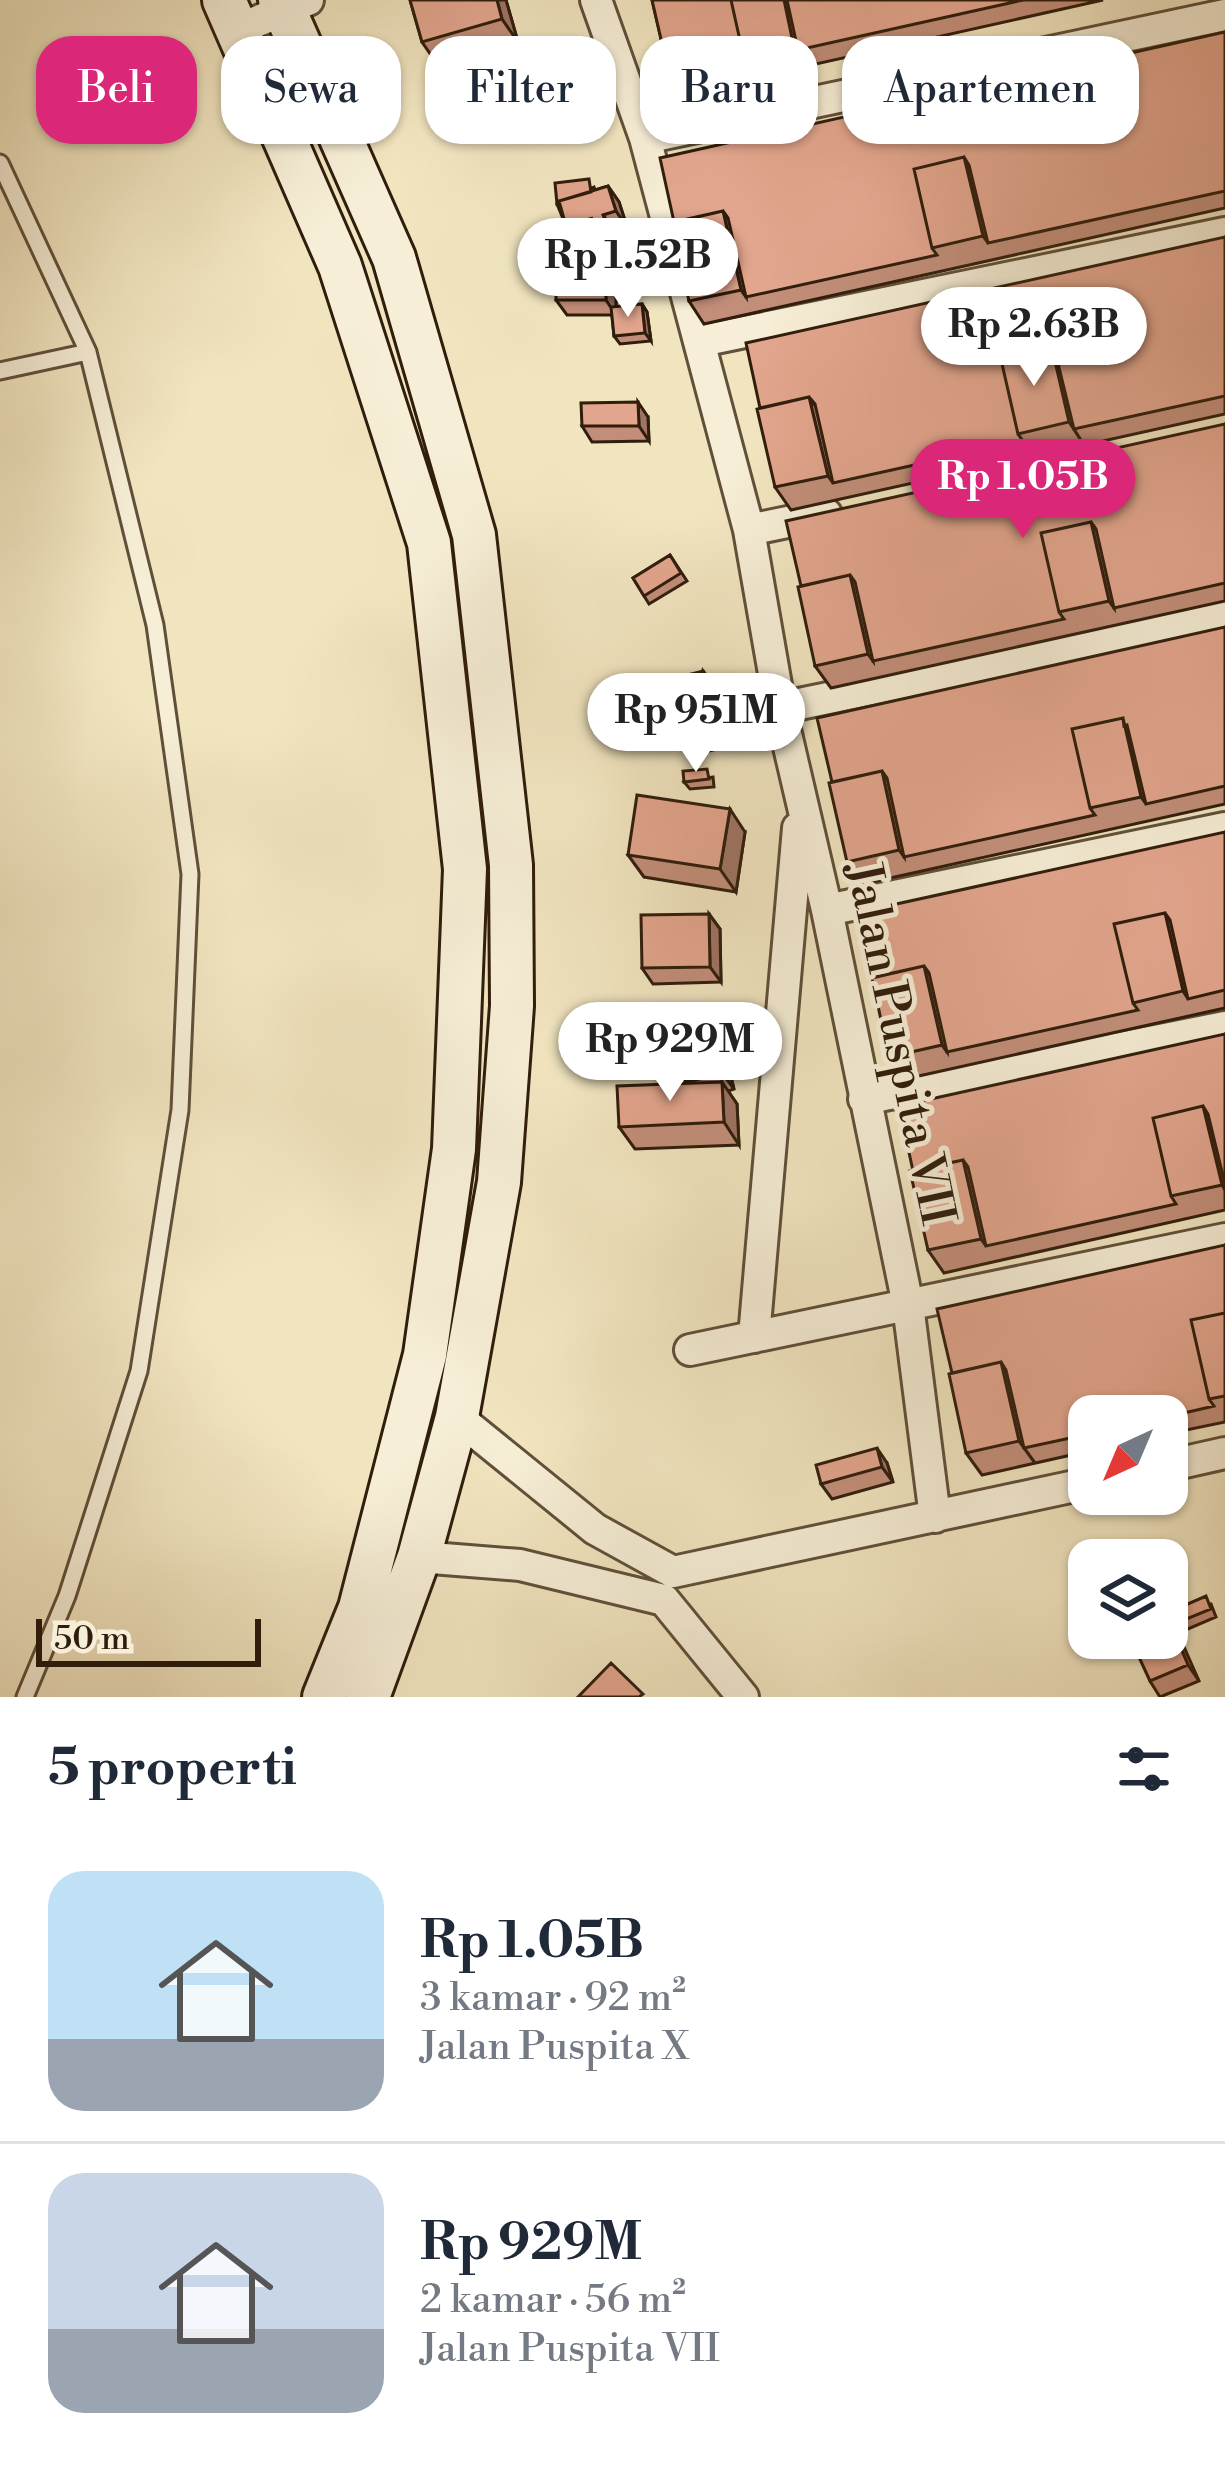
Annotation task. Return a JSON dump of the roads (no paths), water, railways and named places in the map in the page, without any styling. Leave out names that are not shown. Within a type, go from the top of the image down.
[{"type":"main road","points":[[291,3],[303,36]]},
{"type":"main road","points":[[288,144],[340,266],[429,543],[465,869],[454,1149],[425,1355],[360,1608],[324,1697]]},
{"type":"main road","points":[[346,144],[394,258],[474,536],[511,866],[512,1006],[500,1182],[457,1417],[419,1557],[368,1697]]},
{"type":"street","name":"Jalan Puspita VII","points":[[596,0],[640,123]]},
{"type":"street","points":[[230,15],[291,3]]},
{"type":"street","points":[[818,101],[1225,15]]},
{"type":"street","name":"Jalan Puspita VII","points":[[647,144],[749,530],[780,708],[827,910],[908,1305],[935,1517]]},
{"type":"street","points":[[700,341],[1225,233]]},
{"type":"street","points":[[749,530],[862,506]]},
{"type":"street","points":[[780,708],[1225,616]]},
{"type":"street","name":"Jalan Puspita VII","points":[[754,1336],[800,802]]},
{"type":"street","points":[[827,910],[1225,828]]},
{"type":"street","points":[[864,1099],[1225,1028]]},
{"type":"street","points":[[690,1350],[1225,1239]]},
{"type":"street","points":[[457,1417],[539,1487],[669,1586],[743,1697]]},
{"type":"street","points":[[1188,1461],[1225,1453]]},
{"type":"street","points":[[419,1557],[520,1564],[669,1586],[1068,1488]]},
{"type":"lane","points":[[0,163],[88,352],[155,626],[190,874],[181,1087],[139,1371],[67,1596],[25,1697]]},
{"type":"lane","points":[[0,371],[88,352]]}]
